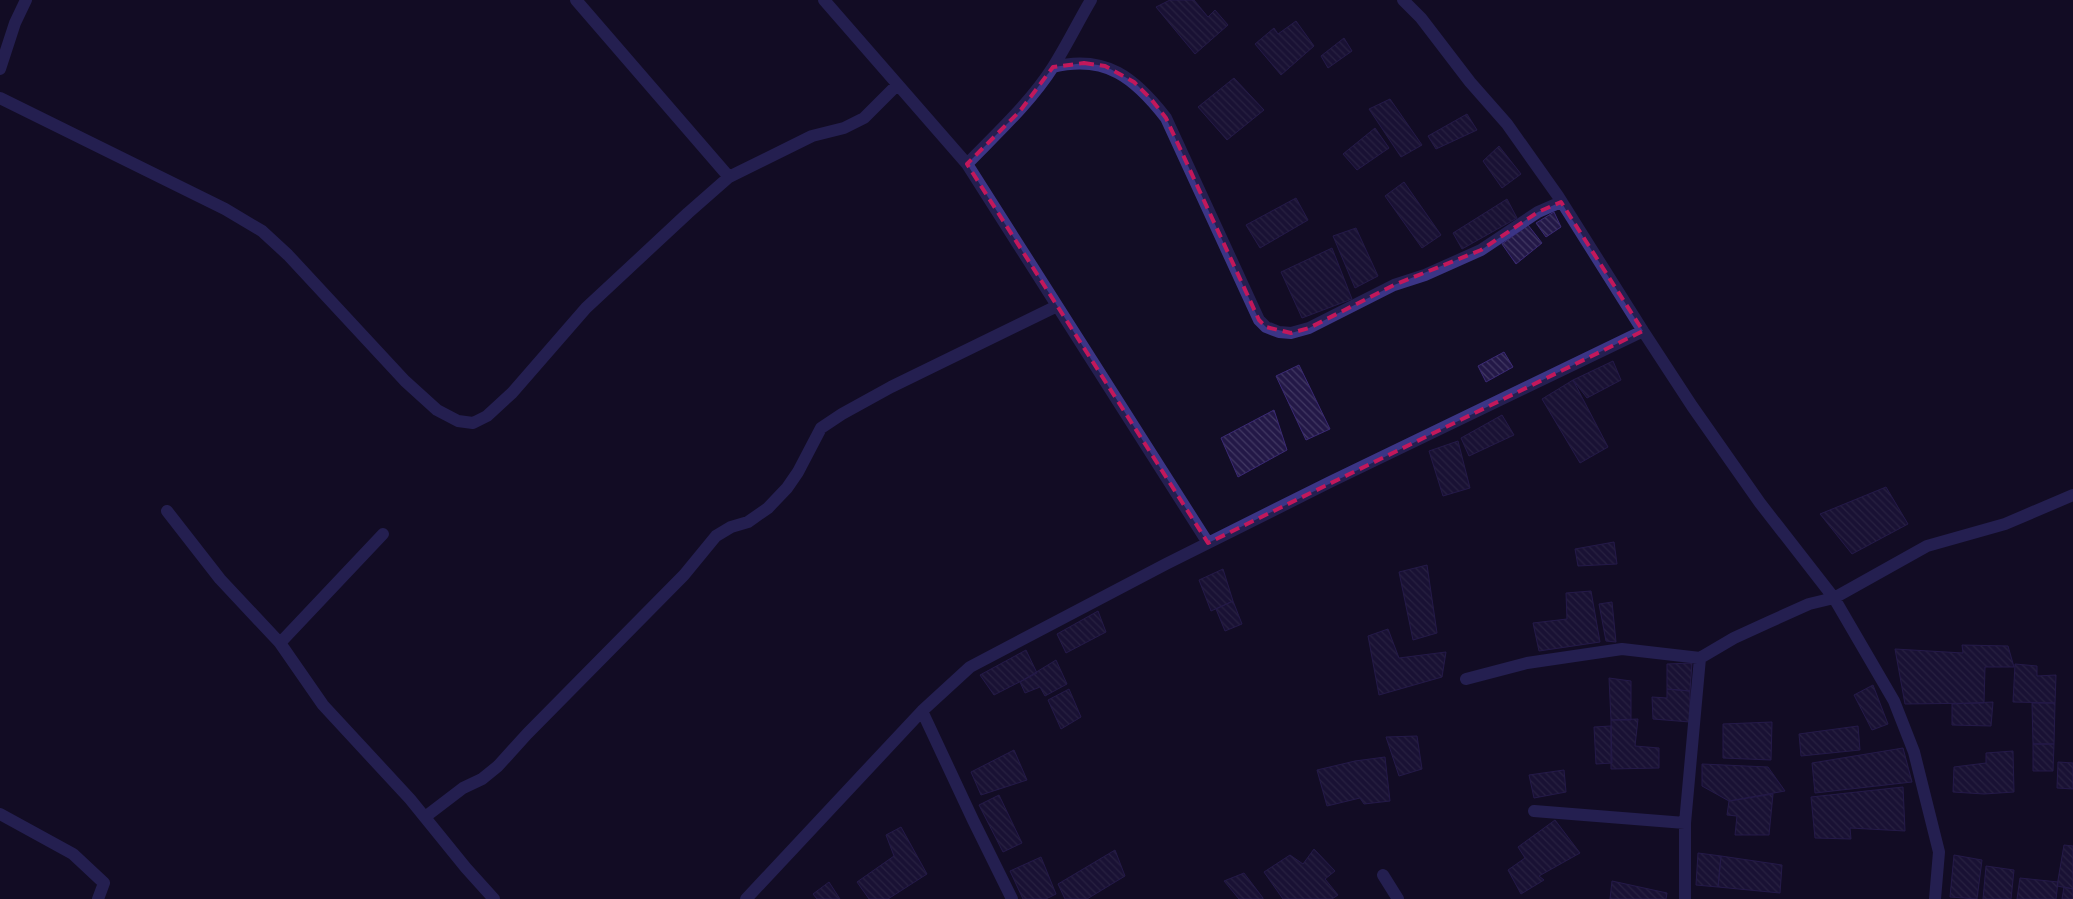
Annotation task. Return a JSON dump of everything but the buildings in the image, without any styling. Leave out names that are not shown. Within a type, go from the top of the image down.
[{"type":"street","points":[[0,70],[15,23],[26,0]]},
{"type":"street","points":[[576,0],[730,177]]},
{"type":"street","points":[[824,0],[967,164],[1208,543]]},
{"type":"street","points":[[967,164],[1020,111],[1053,67],[1091,0]]},
{"type":"street","points":[[1403,0],[1421,18],[1470,82],[1507,124],[1561,202],[1692,406],[1760,503],[1834,598],[1894,701],[1914,752],[1939,852],[1935,899]]},
{"type":"street","points":[[1053,67],[1084,62],[1105,66],[1121,73],[1134,82],[1151,99],[1166,118],[1259,320],[1266,327],[1279,332],[1291,334],[1309,328],[1394,286],[1425,275],[1481,250],[1538,212],[1561,202]]},
{"type":"street","points":[[0,98],[225,209],[262,231],[288,255],[405,381],[437,410],[458,420],[473,423],[487,416],[512,393],[586,308],[688,213],[730,177],[812,136],[844,128],[864,118],[897,85]]},
{"type":"street","points":[[425,817],[463,788],[482,779],[498,766],[684,575],[716,536],[731,527],[748,522],[768,508],[787,488],[798,472],[820,428],[891,387],[1057,306]]},
{"type":"street","points":[[746,899],[922,712],[970,667],[1208,543],[1509,394],[1643,331]]},
{"type":"street","points":[[1466,679],[1527,663],[1622,649],[1700,658],[1734,638],[1809,604],[1834,598],[1927,546],[2004,524],[2073,495]]},
{"type":"street","points":[[167,511],[220,579],[280,643],[324,705],[425,817],[494,899]]},
{"type":"street","points":[[280,643],[383,534]]},
{"type":"street","points":[[1685,899],[1684,823],[1700,658]]},
{"type":"street","points":[[922,712],[1012,899]]},
{"type":"street","points":[[1534,810],[1684,823]]},
{"type":"street","points":[[0,814],[72,854],[104,884],[98,899]]},
{"type":"street","points":[[1384,875],[1398,899]]},
{"type":"highlighted area","points":[[1084,63],[1105,66],[1134,82],[1151,99],[1166,118],[1259,320],[1266,327],[1291,333],[1309,328],[1394,285],[1481,250],[1538,212],[1561,202],[1643,331],[1208,543],[967,164],[1020,111],[1053,67]]}]
